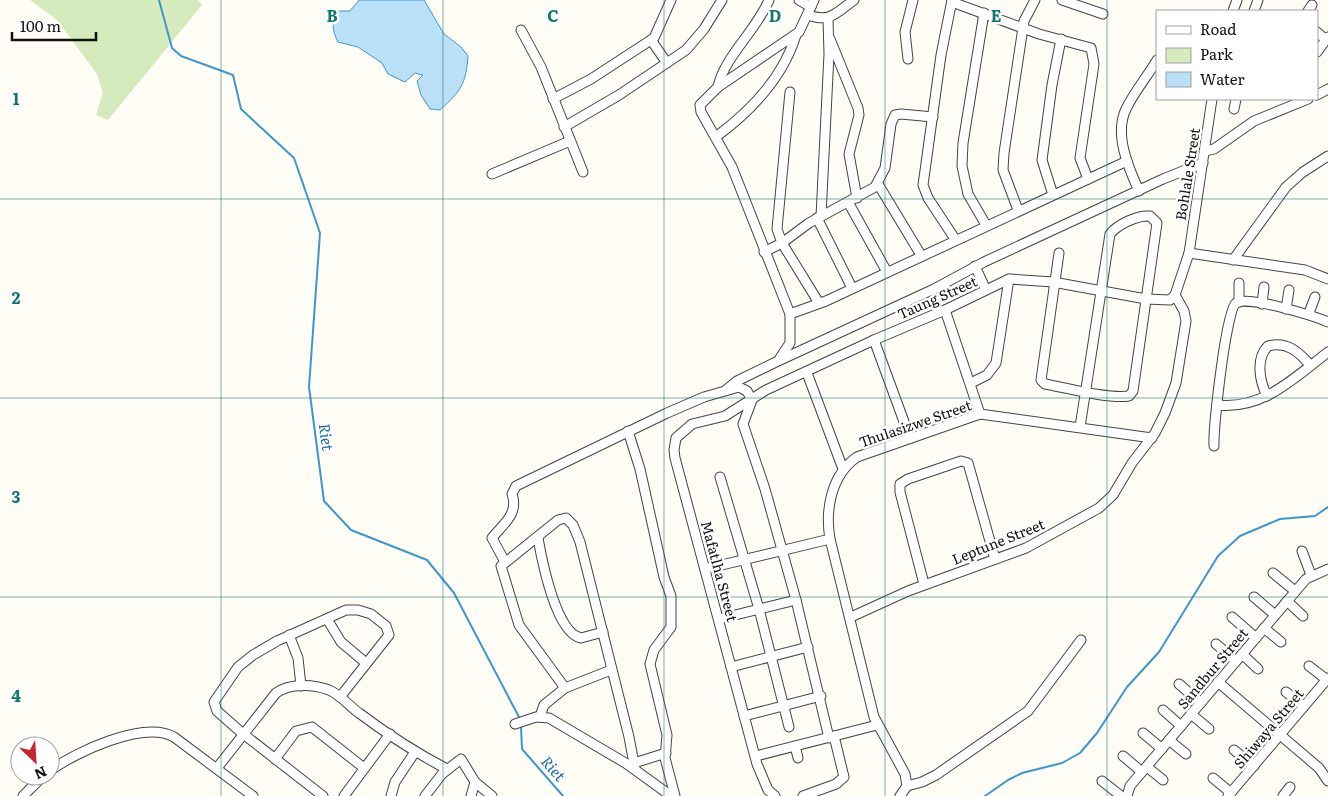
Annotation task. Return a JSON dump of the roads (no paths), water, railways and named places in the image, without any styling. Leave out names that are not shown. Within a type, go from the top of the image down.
[{"type":"street","points":[[553,99],[591,79],[650,40],[658,33],[671,0]]},
{"type":"street","points":[[564,127],[619,95],[690,45],[704,29],[722,0]]},
{"type":"street","points":[[718,87],[724,69],[753,30],[769,0]]},
{"type":"street","points":[[799,0],[811,7],[821,20],[828,19],[854,0]]},
{"type":"street","points":[[908,59],[905,32],[913,0]]},
{"type":"street","points":[[1018,210],[1004,170],[1004,153],[1026,14],[1034,0]]},
{"type":"street","points":[[1062,0],[1103,14]]},
{"type":"street","points":[[955,239],[928,198],[923,185],[952,1],[1024,28],[1091,48],[1094,52],[1092,79],[1080,158],[1088,179]]},
{"type":"street","points":[[776,362],[784,355],[790,343],[790,314],[732,167],[717,136],[701,112],[700,105],[718,87],[802,30],[811,7]]},
{"type":"street","points":[[984,13],[963,143],[962,166],[968,194],[986,225]]},
{"type":"street","points":[[828,19],[819,217],[852,288]]},
{"type":"street","points":[[521,30],[534,54],[583,172]]},
{"type":"street","points":[[717,136],[741,118],[761,97],[790,56],[796,35]]},
{"type":"street","points":[[828,37],[834,44],[858,108],[859,115],[849,154],[857,198]]},
{"type":"street","points":[[1318,51],[1327,38]]},
{"type":"street","points":[[1052,194],[1042,160],[1052,85],[1061,39]]},
{"type":"street","points":[[650,40],[667,63]]},
{"type":"street","points":[[1138,191],[1127,161],[1122,134],[1125,111],[1156,62]]},
{"type":"street","points":[[790,92],[777,230],[782,243],[819,303]]},
{"type":"street","name":"Bohlale Street","points":[[1175,295],[1189,253],[1212,100]]},
{"type":"street","points":[[1234,109],[1236,100]]},
{"type":"street","points":[[1205,151],[1214,149],[1254,121],[1306,100]]},
{"type":"street","points":[[764,252],[782,243],[819,217],[857,198],[878,184],[884,168],[891,124],[895,115],[933,117]]},
{"type":"street","points":[[492,174],[570,141]]},
{"type":"street","points":[[1234,260],[1286,187],[1303,172],[1328,156]]},
{"type":"street","points":[[790,314],[819,303],[1127,161]]},
{"type":"street","points":[[726,390],[737,381],[934,289],[974,266],[1203,163]]},
{"type":"street","points":[[878,184],[921,256]]},
{"type":"street","points":[[848,202],[887,272]]},
{"type":"street","points":[[1059,253],[1053,282],[1041,380],[1045,384],[1085,391],[1124,397],[1133,394],[1157,226],[1155,220],[1147,216],[1120,226],[1110,234],[1085,391],[1080,428]]},
{"type":"street","points":[[1189,253],[1305,270],[1328,279]]},
{"type":"street","points":[[974,266],[986,290]]},
{"type":"street","points":[[971,383],[987,375],[996,363],[1009,278],[1053,282],[1146,299],[1166,301],[1175,295]]},
{"type":"street","name":"Taung Street","points":[[752,400],[766,390],[807,373],[874,340],[946,310],[1009,278]]},
{"type":"street","points":[[1239,283],[1239,302]]},
{"type":"street","points":[[1262,304],[1264,287]]},
{"type":"street","points":[[1286,309],[1289,290]]},
{"type":"street","name":"Leptune Street","points":[[850,617],[924,584],[1034,544],[1099,508],[1113,494],[1132,463],[1152,438],[1171,400],[1182,344],[1185,315],[1175,295]]},
{"type":"street","points":[[1308,313],[1315,297]]},
{"type":"street","points":[[1214,446],[1217,405],[1232,307],[1239,302],[1262,304],[1308,313],[1328,322]]},
{"type":"street","points":[[946,310],[980,414]]},
{"type":"street","points":[[874,340],[910,438]]},
{"type":"street","points":[[1267,396],[1262,386],[1260,371],[1263,353],[1268,346],[1276,345],[1293,348],[1310,365]]},
{"type":"street","points":[[1217,405],[1238,406],[1267,396],[1285,387],[1328,352]]},
{"type":"street","points":[[807,373],[843,469],[828,507],[827,516],[830,540],[877,725],[906,774],[907,786],[900,796]]},
{"type":"street","points":[[505,562],[492,538],[505,525],[513,511],[515,504],[512,494],[516,486],[667,413],[726,390],[739,387],[744,388],[752,400],[743,424],[782,550],[844,777],[836,784],[802,796]]},
{"type":"street","name":"Mafatlha Street","points":[[752,400],[725,416],[692,424],[680,434],[674,444],[675,458],[744,716],[766,787],[775,796]]},
{"type":"street","name":"Thulasizwe Street","points":[[843,469],[857,458],[980,414],[1152,438]]},
{"type":"street","points":[[628,432],[640,469],[664,577],[672,596],[671,627],[654,650],[650,664],[667,735],[667,766],[673,796]]},
{"type":"street","points":[[924,584],[900,492],[900,484],[908,479],[961,461],[968,463],[995,559]]},
{"type":"street","points":[[720,477],[759,609],[789,727]]},
{"type":"street","points":[[565,688],[519,626],[501,568],[505,562],[563,517],[573,525],[580,542],[635,766]]},
{"type":"street","points":[[538,538],[556,605],[567,630],[581,638],[603,632]]},
{"type":"street","points":[[705,569],[830,540]]},
{"type":"street","points":[[1302,552],[1311,575]]},
{"type":"street","name":"Sandbur Street","points":[[1128,796],[1128,789],[1162,749],[1175,741],[1181,726],[1295,591],[1311,575],[1328,569]]},
{"type":"street","points":[[1273,573],[1295,591]]},
{"type":"street","points":[[1254,597],[1275,615]]},
{"type":"street","points":[[718,619],[796,600]]},
{"type":"street","points":[[1287,601],[1303,616]]},
{"type":"street","points":[[323,796],[242,733],[216,709],[215,700],[246,660],[268,645],[346,610],[358,610],[371,614],[386,626],[389,633],[387,639],[340,697]]},
{"type":"street","points":[[1232,617],[1256,638]]},
{"type":"street","points":[[327,618],[340,642],[366,663]]},
{"type":"street","points":[[1264,628],[1281,642]]},
{"type":"street","points":[[289,635],[298,658],[301,686]]},
{"type":"street","points":[[907,786],[922,782],[936,775],[1028,712],[1081,640]]},
{"type":"street","points":[[1216,644],[1236,661]]},
{"type":"street","points":[[731,667],[808,647]]},
{"type":"street","points":[[1242,654],[1258,669]]},
{"type":"street","points":[[1309,666],[1327,679]]},
{"type":"street","points":[[540,716],[544,705],[565,688],[611,670]]},
{"type":"street","name":"Shiwaya Street","points":[[1230,794],[1327,679]]},
{"type":"street","points":[[1218,682],[1319,768],[1328,780]]},
{"type":"street","points":[[1179,684],[1201,703]]},
{"type":"street","points":[[217,768],[242,733],[276,693],[285,688],[301,686],[322,688],[340,697],[358,713],[416,752],[447,769]]},
{"type":"street","points":[[1286,692],[1304,706]]},
{"type":"street","points":[[744,716],[821,696]]},
{"type":"street","points":[[1163,710],[1181,726]]},
{"type":"street","points":[[1191,714],[1209,729]]},
{"type":"street","points":[[515,724],[540,716],[553,720],[635,766],[673,796]]},
{"type":"street","points":[[756,756],[877,725]]},
{"type":"street","points":[[275,759],[296,731],[312,727],[364,768]]},
{"type":"street","points":[[60,764],[74,755],[145,732],[170,735],[217,768],[248,794]]},
{"type":"street","points":[[1143,732],[1162,749]]},
{"type":"street","points":[[344,796],[390,734]]},
{"type":"street","points":[[1175,741],[1186,754]]},
{"type":"street","points":[[795,746],[798,758]]},
{"type":"street","points":[[1234,750],[1254,766]]},
{"type":"street","points":[[391,796],[394,782],[416,752]]},
{"type":"street","points":[[635,766],[666,753]]},
{"type":"street","points":[[1124,756],[1163,780]]},
{"type":"street","points":[[425,796],[447,769],[461,759],[475,782],[492,796]]},
{"type":"street","points":[[1319,768],[1328,772]]},
{"type":"street","points":[[1214,778],[1230,794]]},
{"type":"street","points":[[1102,781],[1121,796]]},
{"type":"street","points":[[471,796],[475,782]]},
{"type":"street","points":[[24,796],[34,786]]},
{"type":"street","points":[[1283,796],[1290,787]]},
{"type":"water","points":[[359,0],[424,0],[444,34],[461,47],[468,56],[466,74],[458,92],[440,110],[430,109],[421,95],[417,81],[423,75],[415,73],[405,82],[388,74],[382,63],[358,47],[338,42],[333,26],[338,11],[350,11]]},
{"type":"waterway","name":"Riet","points":[[159,0],[172,48],[181,56],[233,75],[241,109],[294,158],[320,233],[309,387],[324,501],[351,530],[427,560],[454,593],[520,719]]},
{"type":"waterway","points":[[985,796],[1022,773],[1062,763],[1080,753],[1097,733],[1127,687],[1159,652],[1218,556],[1240,536],[1280,519],[1315,516],[1328,507]]},
{"type":"waterway","name":"Riet","points":[[521,726],[522,749],[563,796]]}]
